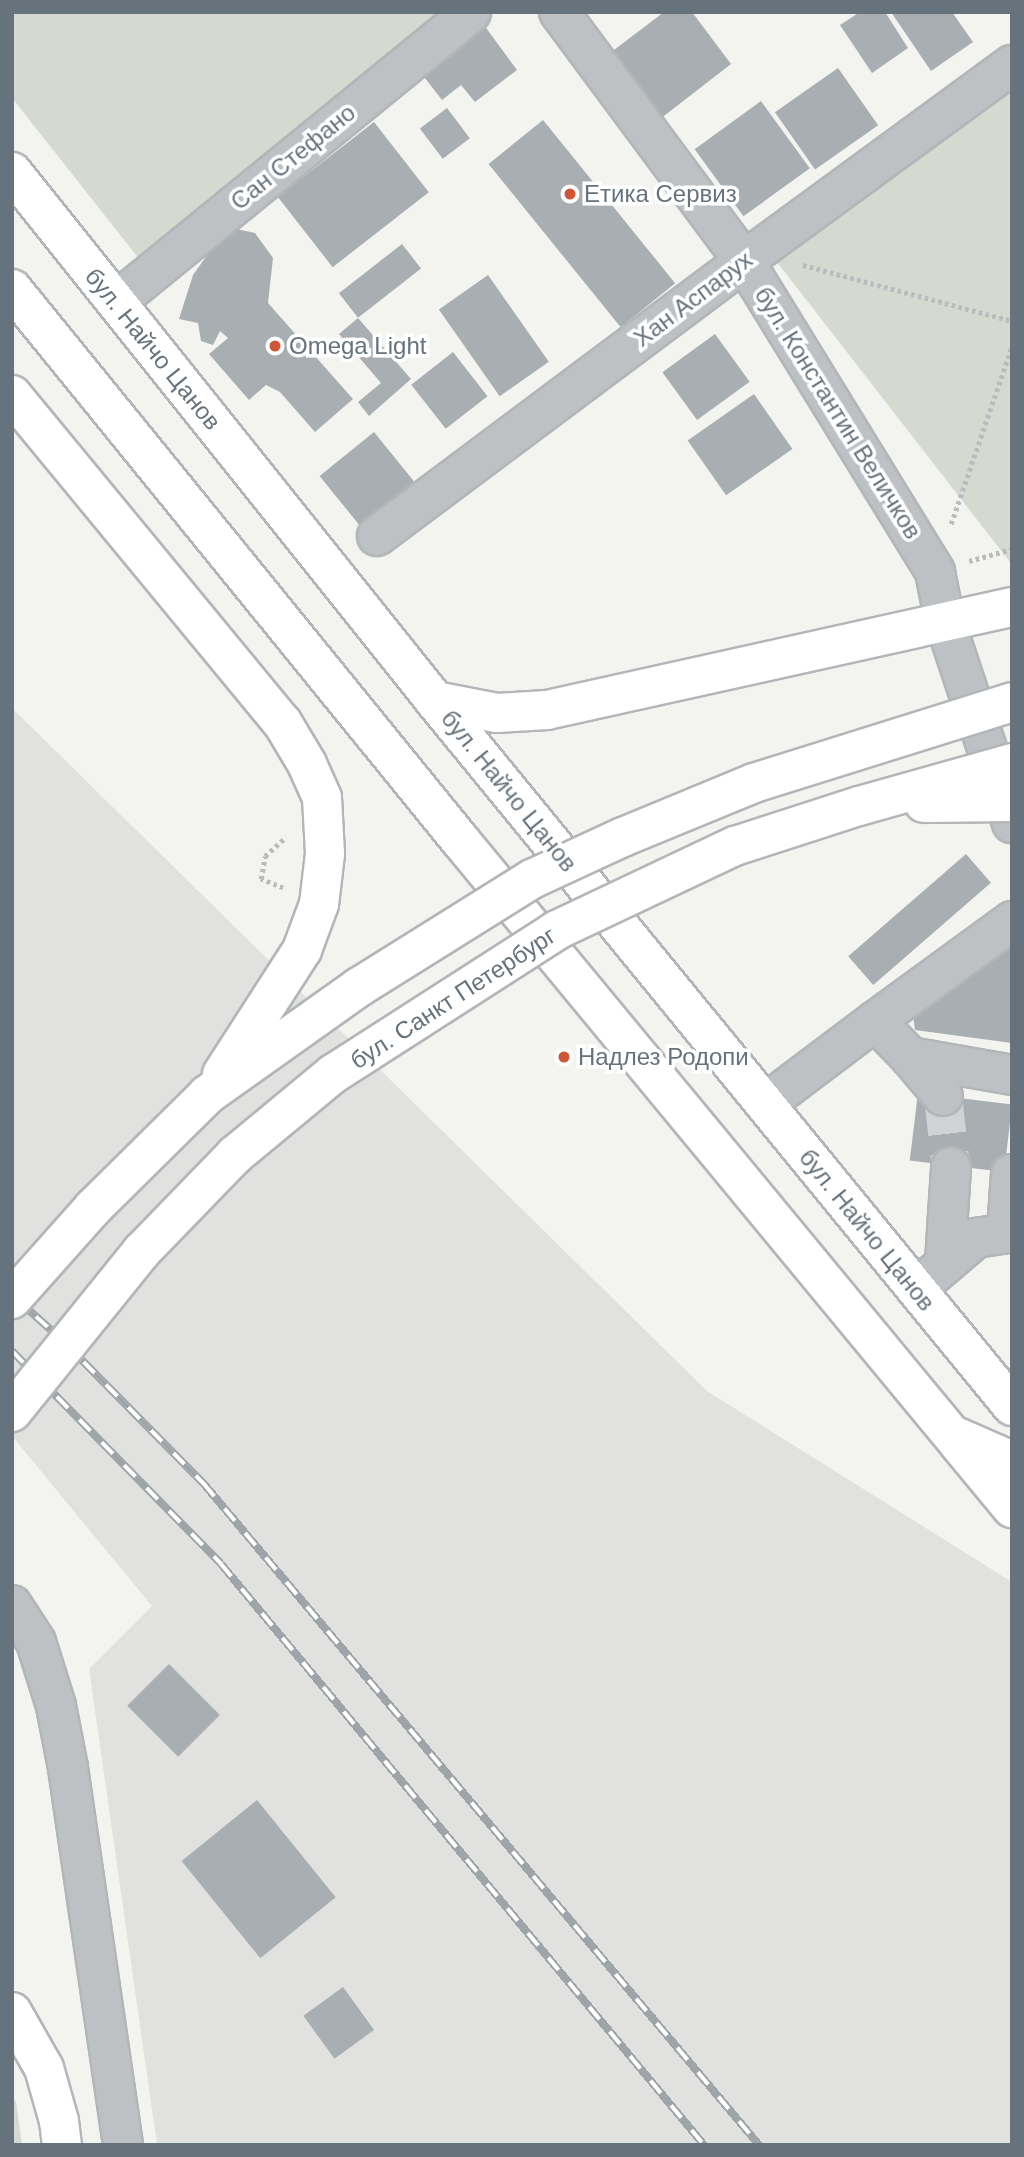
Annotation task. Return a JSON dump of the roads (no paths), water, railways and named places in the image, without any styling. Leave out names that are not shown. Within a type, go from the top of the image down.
[{"type":"main road","name":"бул. Найчо Цанов","points":[[12,172],[435,701],[916,1289],[1007,1396]]},
{"type":"main road","points":[[12,289],[1012,1508]]},
{"type":"main road","points":[[12,395],[282,722],[307,764],[322,798],[325,854],[319,904],[302,950],[207,1095]]},
{"type":"main road","points":[[435,701],[497,713],[547,710],[1012,607]]},
{"type":"main road","points":[[12,1299],[93,1208],[207,1095],[359,987],[533,879],[623,837],[754,783],[1012,702]]},
{"type":"main road","name":"бул. Санкт Петербург","points":[[12,1412],[142,1251],[235,1155],[334,1074],[556,930],[735,846],[859,806],[1012,762]]},
{"type":"main road","points":[[859,806],[1002,800],[1012,802]]},
{"type":"main road","points":[[949,1434],[1012,1461]]},
{"type":"main road","points":[[12,2012],[44,2068],[59,2121],[62,2145]]},
{"type":"street","name":"Сан Стефано","points":[[116,302],[471,12]]},
{"type":"street","name":"бул. Константин Величков","points":[[559,12],[744,261],[935,572],[945,622],[1012,822]]},
{"type":"street","name":"Хан Аспарух","points":[[377,537],[744,261],[1012,65]]},
{"type":"street","points":[[765,1104],[1012,921]]},
{"type":"street","points":[[875,1021],[943,1096]]},
{"type":"street","points":[[910,1057],[1012,1075]]},
{"type":"street","points":[[945,1261],[951,1167]]},
{"type":"street","points":[[916,1289],[945,1261],[976,1238],[1009,1231],[1011,1174]]},
{"type":"street","points":[[12,1605],[36,1642],[56,1706],[68,1768],[123,2145]]},
{"type":"tunnel","points":[[943,1096],[951,1167]]},
{"type":"railway","points":[[12,1295],[61,1339],[204,1484],[759,2145]]},
{"type":"railway","points":[[12,1351],[221,1564],[704,2145]]},
{"type":"place","name":"Етика Сервиз","points":[[570,194]]},
{"type":"place","name":"Omega Light","points":[[275,346]]},
{"type":"place","name":"Надлез Родопи","points":[[564,1057]]}]
